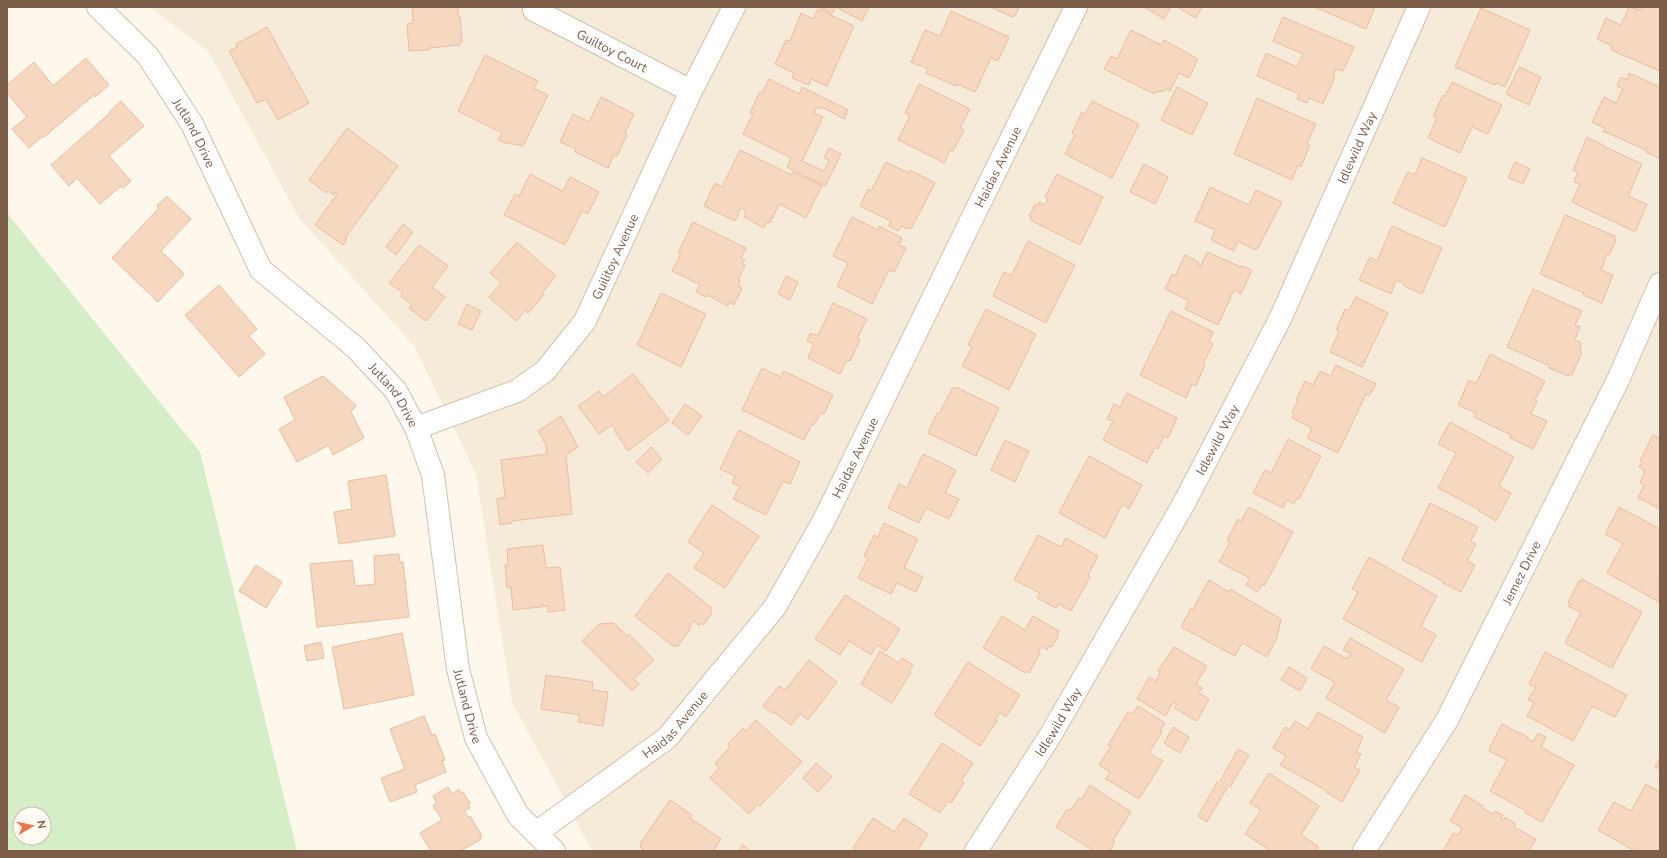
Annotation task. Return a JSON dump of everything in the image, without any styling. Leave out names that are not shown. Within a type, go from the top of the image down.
[{"type":"street","name":"Jutland Drive","points":[[98,7],[148,56],[192,124],[261,270],[356,348],[396,391],[416,428],[433,475],[458,670],[476,738],[518,815],[554,851]]},
{"type":"street","name":"Guilitoy Avenue","points":[[416,428],[517,391],[545,371],[585,321],[691,91],[734,7]]},
{"type":"street","name":"Haidas Avenue","points":[[536,833],[667,738],[774,607],[823,522],[1076,7]]},
{"type":"street","name":"Idlewild Way","points":[[976,851],[1050,736],[1194,484],[1280,320],[1419,7]]},
{"type":"street","name":"Guiltoy Court","points":[[534,10],[691,91]]},
{"type":"street","name":"Jemez Drive","points":[[1364,851],[1447,720],[1618,380],[1660,284]]},
{"type":"shaded area","points":[[150,7],[1660,7],[1660,851],[596,851],[590,847],[512,702],[476,474],[415,347],[299,218],[208,51]]},
{"type":"green space","points":[[7,213],[200,452],[297,851],[7,851]]},
{"type":"building","points":[[412,7],[458,7],[462,42],[460,45],[429,48],[429,50],[409,51],[407,24],[413,23]]},
{"type":"building","points":[[819,7],[836,7],[832,14]]},
{"type":"building","points":[[836,7],[869,7],[862,21]]},
{"type":"building","points":[[991,7],[1019,7],[1015,16],[1012,17]]},
{"type":"building","points":[[1144,7],[1171,7],[1164,19]]},
{"type":"building","points":[[1177,7],[1202,7],[1196,18]]},
{"type":"building","points":[[1314,7],[1375,7],[1366,29]]},
{"type":"building","points":[[1629,7],[1641,10],[1643,7],[1660,7],[1660,71],[1611,50],[1612,46],[1597,39],[1606,18],[1621,25]]},
{"type":"building","points":[[1481,8],[1530,30],[1505,87],[1496,83],[1495,85],[1455,67]]},
{"type":"building","points":[[818,9],[854,26],[827,86],[811,79],[809,85],[792,78],[794,73],[775,64],[786,40],[790,41],[801,13],[813,19]]},
{"type":"building","points":[[951,11],[1009,37],[998,61],[991,58],[975,92],[957,84],[956,86],[926,73],[928,69],[911,62],[925,30],[940,36]]},
{"type":"building","points":[[1283,17],[1354,47],[1343,71],[1336,69],[1333,76],[1335,77],[1323,104],[1309,98],[1307,103],[1297,99],[1299,94],[1257,76],[1266,53],[1297,67],[1303,54],[1273,41]]},
{"type":"building","points":[[267,27],[309,103],[278,120],[266,99],[257,103],[229,51],[237,47],[236,44]]},
{"type":"building","points":[[1131,30],[1161,45],[1164,40],[1198,59],[1189,78],[1179,73],[1170,91],[1167,89],[1165,91],[1155,92],[1154,94],[1104,69],[1111,56],[1117,59]]},
{"type":"building","points":[[485,55],[538,81],[534,88],[548,95],[523,146],[498,140],[502,133],[458,111]]},
{"type":"building","points":[[86,58],[109,85],[95,97],[94,95],[29,148],[12,129],[27,117],[7,93],[7,85],[34,62],[53,86]]},
{"type":"building","points":[[1519,67],[1541,77],[1529,105],[1506,94]]},
{"type":"building","points":[[1629,73],[1660,87],[1660,159],[1646,152],[1646,150],[1603,131],[1605,128],[1592,122],[1604,97],[1616,103],[1623,89],[1617,86],[1621,77],[1627,80]]},
{"type":"building","points":[[769,79],[799,94],[802,87],[848,110],[844,119],[822,107],[821,109],[817,107],[814,113],[823,117],[802,161],[824,171],[829,160],[824,158],[829,148],[841,154],[825,186],[787,167],[791,158],[743,134],[753,114],[750,113],[760,92],[762,93]]},
{"type":"building","points":[[1452,82],[1502,105],[1488,134],[1472,127],[1460,153],[1428,138],[1437,118],[1433,116],[1443,95],[1445,96]]},
{"type":"building","points":[[919,84],[970,109],[960,128],[964,130],[953,151],[950,150],[944,163],[898,140],[910,115],[905,113]]},
{"type":"building","points":[[1177,87],[1208,103],[1192,135],[1161,120]]},
{"type":"building","points":[[601,97],[634,114],[625,133],[627,135],[617,156],[614,155],[608,168],[575,152],[576,149],[560,142],[573,114],[589,122]]},
{"type":"building","points":[[1257,98],[1316,124],[1307,144],[1310,145],[1301,167],[1298,165],[1292,180],[1234,154]]},
{"type":"building","points":[[121,101],[144,126],[109,156],[131,181],[123,188],[121,186],[100,204],[77,178],[69,186],[51,165],[110,113],[109,112]]},
{"type":"building","points":[[1092,101],[1139,124],[1112,178],[1065,154],[1075,135],[1072,133],[1082,112],[1085,114]]},
{"type":"building","points":[[347,128],[398,166],[345,238],[347,239],[343,245],[315,225],[337,194],[335,192],[333,195],[328,190],[326,193],[309,180]]},
{"type":"building","points":[[1587,137],[1642,164],[1628,196],[1647,204],[1636,230],[1633,231],[1572,202],[1580,184],[1574,182],[1578,172],[1573,170]]},
{"type":"building","points":[[740,150],[792,175],[793,172],[822,186],[806,218],[779,204],[770,223],[767,221],[764,228],[744,217],[746,211],[741,208],[735,221],[704,206],[715,183],[722,187]]},
{"type":"building","points":[[1422,158],[1467,178],[1445,227],[1393,203],[1408,172],[1415,175]]},
{"type":"building","points":[[886,162],[909,173],[910,170],[935,183],[911,229],[901,226],[898,231],[889,226],[891,221],[860,206],[868,189],[871,191]]},
{"type":"building","points":[[1515,162],[1530,169],[1523,184],[1508,178]]},
{"type":"building","points":[[1144,164],[1168,177],[1155,204],[1130,192]]},
{"type":"building","points":[[530,174],[563,191],[570,177],[599,192],[588,214],[582,211],[565,245],[504,215],[515,194],[519,196]]},
{"type":"building","points":[[1057,174],[1103,197],[1080,245],[1030,220],[1032,217],[1029,216],[1035,204],[1038,205],[1039,202],[1045,205],[1048,199],[1045,197]]},
{"type":"building","points":[[1210,187],[1249,205],[1256,190],[1282,202],[1258,248],[1255,250],[1238,241],[1234,251],[1211,240],[1215,230],[1195,221]]},
{"type":"building","points":[[167,196],[191,219],[161,251],[184,274],[158,302],[112,258],[159,208],[157,206]]},
{"type":"building","points":[[1565,215],[1615,236],[1614,240],[1616,240],[1609,255],[1607,254],[1601,270],[1613,275],[1602,303],[1583,295],[1584,293],[1540,274]]},
{"type":"building","points":[[852,217],[878,230],[879,226],[902,238],[899,245],[906,248],[894,272],[889,270],[872,304],[837,286],[848,263],[833,256]]},
{"type":"building","points":[[693,222],[746,248],[741,258],[745,260],[742,264],[745,265],[738,280],[740,281],[738,286],[742,288],[734,305],[730,302],[728,306],[707,295],[706,297],[696,292],[700,285],[672,271],[681,254],[678,253]]},
{"type":"building","points":[[403,224],[413,232],[396,255],[386,247]]},
{"type":"building","points":[[1392,226],[1442,248],[1422,294],[1404,286],[1404,284],[1396,280],[1391,294],[1359,280],[1370,257],[1377,261]]},
{"type":"building","points":[[1028,241],[1075,265],[1046,323],[993,296],[1004,272],[1011,276]]},
{"type":"building","points":[[517,242],[556,276],[542,293],[544,295],[528,313],[525,311],[516,321],[489,297],[501,283],[490,273]]},
{"type":"building","points":[[419,245],[448,266],[432,287],[445,297],[426,321],[409,308],[412,305],[401,296],[403,293],[389,283]]},
{"type":"building","points":[[1207,252],[1241,267],[1242,266],[1252,270],[1241,294],[1234,290],[1218,325],[1185,309],[1189,301],[1165,289],[1172,274],[1175,276],[1185,255],[1199,262],[1198,264],[1201,265]]},
{"type":"building","points":[[786,276],[798,282],[790,300],[778,294]]},
{"type":"building","points":[[219,285],[257,329],[249,336],[265,354],[239,377],[185,315]]},
{"type":"building","points":[[1533,289],[1582,311],[1575,325],[1580,327],[1575,340],[1581,343],[1580,351],[1582,352],[1572,375],[1570,374],[1568,376],[1549,368],[1550,366],[1507,347]]},
{"type":"building","points":[[661,293],[706,314],[681,367],[637,345]]},
{"type":"building","points":[[1356,297],[1388,313],[1362,367],[1330,352],[1339,331],[1336,330],[1345,309],[1349,310]]},
{"type":"building","points":[[833,303],[867,319],[857,339],[860,340],[850,361],[847,360],[840,374],[808,358],[814,344],[807,341],[810,333],[818,336]]},
{"type":"building","points":[[467,304],[481,311],[472,330],[458,324]]},
{"type":"building","points":[[986,309],[1036,334],[1009,390],[962,366],[972,347],[968,345]]},
{"type":"building","points":[[1171,311],[1213,332],[1209,342],[1213,344],[1203,364],[1205,365],[1196,386],[1192,384],[1186,398],[1140,375]]},
{"type":"building","points":[[1490,354],[1545,381],[1535,400],[1537,401],[1531,414],[1547,421],[1533,449],[1510,438],[1511,435],[1474,417],[1476,413],[1458,405],[1469,380],[1476,384]]},
{"type":"building","points":[[1336,365],[1376,384],[1369,396],[1366,394],[1338,453],[1307,438],[1312,428],[1292,418],[1294,414],[1292,412],[1298,401],[1296,400],[1305,381],[1313,385],[1320,371],[1331,376]]},
{"type":"building","points":[[762,368],[781,377],[784,371],[833,395],[824,414],[821,413],[814,425],[812,424],[804,440],[742,410]]},
{"type":"building","points":[[633,374],[669,420],[628,451],[612,425],[599,434],[578,406],[599,391],[603,397]]},
{"type":"building","points":[[323,376],[356,405],[351,412],[364,438],[333,455],[329,445],[297,462],[279,429],[295,420],[284,397]]},
{"type":"building","points":[[953,387],[955,389],[956,387],[999,408],[976,456],[928,433],[937,413],[939,414]]},
{"type":"building","points":[[1127,393],[1177,418],[1168,438],[1164,436],[1158,449],[1155,447],[1147,463],[1103,440],[1113,421],[1107,419],[1114,404],[1120,407]]},
{"type":"building","points":[[685,404],[702,416],[688,435],[672,423]]},
{"type":"building","points":[[561,416],[578,447],[566,455],[572,514],[512,521],[512,523],[500,525],[497,499],[505,497],[501,460],[547,454],[546,445],[538,431]]},
{"type":"building","points":[[1450,422],[1514,457],[1499,486],[1511,493],[1496,521],[1479,511],[1480,510],[1438,488],[1456,453],[1438,444]]},
{"type":"building","points":[[739,430],[800,462],[790,484],[783,481],[766,515],[733,499],[740,486],[732,483],[735,476],[720,469]]},
{"type":"building","points":[[1653,435],[1660,438],[1660,509],[1638,498],[1644,485],[1640,483],[1645,471],[1639,467],[1642,462],[1640,461]]},
{"type":"building","points":[[1288,439],[1321,456],[1299,499],[1297,498],[1294,504],[1287,500],[1283,508],[1253,493],[1265,470],[1271,473]]},
{"type":"building","points":[[1005,440],[1029,451],[1015,482],[991,470]]},
{"type":"building","points":[[651,447],[662,459],[648,473],[636,462]]},
{"type":"building","points":[[923,454],[956,470],[945,493],[959,499],[949,519],[926,508],[919,523],[888,508],[899,484],[907,488]]},
{"type":"building","points":[[1089,456],[1142,485],[1129,509],[1122,505],[1105,538],[1059,513]]},
{"type":"building","points":[[386,475],[395,536],[339,544],[334,512],[352,509],[348,481]]},
{"type":"building","points":[[1430,503],[1478,527],[1471,541],[1476,544],[1467,561],[1475,565],[1461,592],[1402,560]]},
{"type":"building","points":[[712,505],[759,536],[725,588],[694,568],[704,553],[688,542]]},
{"type":"building","points":[[1249,507],[1293,532],[1264,586],[1262,584],[1257,592],[1246,585],[1250,578],[1219,562],[1230,542],[1227,540],[1238,519],[1241,521]]},
{"type":"building","points":[[1619,507],[1660,529],[1659,602],[1607,573],[1623,543],[1605,534]]},
{"type":"building","points":[[884,523],[918,539],[904,568],[923,577],[916,592],[897,583],[891,594],[858,578],[868,558],[864,556],[874,535],[878,537]]},
{"type":"building","points":[[1038,535],[1061,547],[1066,538],[1098,556],[1088,575],[1090,577],[1071,611],[1058,604],[1056,608],[1037,598],[1040,593],[1014,580]]},
{"type":"building","points":[[543,545],[546,568],[560,567],[565,610],[548,612],[548,606],[513,610],[511,587],[507,588],[505,565],[508,565],[507,549]]},
{"type":"building","points":[[399,554],[400,562],[403,562],[409,617],[317,627],[310,564],[352,560],[355,586],[375,584],[374,556]]},
{"type":"building","points":[[1369,557],[1437,596],[1421,626],[1436,635],[1422,662],[1343,619],[1358,592],[1352,589]]},
{"type":"building","points":[[256,565],[282,582],[266,608],[239,591]]},
{"type":"building","points":[[668,573],[712,608],[710,611],[712,613],[703,625],[702,623],[699,626],[694,621],[689,627],[691,628],[677,647],[675,645],[674,647],[635,616]]},
{"type":"building","points":[[1582,579],[1642,612],[1612,668],[1565,643],[1581,612],[1568,606],[1570,603],[1568,602],[1579,581],[1581,582]]},
{"type":"building","points":[[1209,580],[1229,592],[1230,589],[1281,619],[1277,638],[1267,657],[1242,643],[1235,656],[1181,627]]},
{"type":"building","points":[[845,595],[900,629],[886,651],[877,645],[871,655],[849,641],[840,655],[815,639]]},
{"type":"building","points":[[1002,616],[1025,630],[1033,616],[1059,631],[1057,634],[1059,635],[1052,647],[1049,646],[1047,650],[1042,646],[1038,652],[1040,653],[1029,673],[1026,671],[1025,673],[983,648]]},
{"type":"building","points":[[614,623],[627,636],[629,634],[654,660],[634,679],[639,684],[632,691],[582,641],[599,624]]},
{"type":"building","points":[[402,633],[414,695],[344,709],[332,647]]},
{"type":"building","points":[[1350,638],[1404,669],[1386,700],[1399,707],[1385,733],[1326,698],[1335,682],[1311,669],[1324,646],[1347,659],[1351,653],[1343,650]]},
{"type":"building","points":[[321,642],[324,658],[307,661],[304,646]]},
{"type":"building","points":[[1174,647],[1207,666],[1196,684],[1202,688],[1199,693],[1209,699],[1197,721],[1174,708],[1177,704],[1173,702],[1166,716],[1137,699],[1149,677],[1156,681],[1160,672],[1158,671]]},
{"type":"building","points":[[880,651],[899,663],[902,658],[913,665],[909,671],[911,672],[892,703],[861,684]]},
{"type":"building","points":[[1545,652],[1627,695],[1615,717],[1592,706],[1573,741],[1527,716],[1534,702],[1528,700],[1536,687],[1529,684]]},
{"type":"building","points":[[809,660],[837,682],[808,720],[800,714],[791,725],[774,712],[773,713],[763,706],[779,686],[785,690]]},
{"type":"building","points":[[968,662],[1020,695],[1006,717],[1000,713],[995,720],[997,721],[980,746],[934,715]]},
{"type":"building","points":[[1289,667],[1307,678],[1300,691],[1281,680]]},
{"type":"building","points":[[546,675],[593,682],[592,690],[608,692],[603,726],[578,722],[580,715],[541,709]]},
{"type":"building","points":[[1138,706],[1165,723],[1160,731],[1162,732],[1149,753],[1163,761],[1139,799],[1106,779],[1110,772],[1099,765],[1111,746],[1108,745],[1128,712],[1133,714]]},
{"type":"building","points":[[1318,712],[1363,737],[1356,752],[1361,754],[1354,767],[1360,770],[1342,802],[1326,792],[1327,791],[1280,765],[1286,756],[1273,748],[1285,727],[1290,730],[1295,721],[1308,729]]},
{"type":"building","points":[[424,716],[432,735],[435,734],[445,760],[442,761],[446,772],[415,785],[417,792],[390,802],[381,778],[405,769],[390,729]]},
{"type":"building","points":[[756,720],[802,762],[760,806],[758,804],[749,814],[710,778],[719,768],[715,763],[730,747],[728,744],[743,728],[746,731]]},
{"type":"building","points":[[1502,724],[1528,737],[1527,739],[1533,742],[1538,733],[1546,737],[1541,747],[1574,765],[1542,822],[1525,813],[1526,811],[1490,791],[1507,760],[1489,751]]},
{"type":"building","points":[[1173,727],[1189,737],[1180,753],[1164,743]]},
{"type":"building","points":[[942,743],[973,763],[961,781],[964,783],[951,803],[948,801],[940,813],[909,794]]},
{"type":"building","points":[[1238,749],[1249,755],[1230,787],[1220,781]]},
{"type":"building","points":[[1660,758],[1660,769],[1655,767]]},
{"type":"building","points":[[816,763],[832,777],[818,792],[803,778]]},
{"type":"building","points":[[1269,773],[1319,806],[1301,835],[1318,846],[1317,851],[1271,851],[1245,834],[1261,810],[1250,803]]},
{"type":"building","points":[[1217,782],[1227,788],[1207,822],[1198,816]]},
{"type":"building","points":[[1646,784],[1660,792],[1660,851],[1635,851],[1598,830],[1614,802],[1631,811]]},
{"type":"building","points":[[1090,785],[1131,812],[1113,840],[1115,842],[1110,851],[1094,851],[1056,827],[1067,809],[1070,811],[1079,798],[1081,800]]},
{"type":"building","points":[[448,787],[452,794],[459,789],[461,793],[463,792],[470,803],[468,804],[470,808],[464,811],[468,817],[470,816],[482,836],[480,837],[481,839],[461,851],[431,851],[420,833],[442,820],[433,805],[437,803],[433,796]]},
{"type":"building","points":[[1465,795],[1483,806],[1482,808],[1493,814],[1495,811],[1503,815],[1501,819],[1503,821],[1505,817],[1516,824],[1514,827],[1536,839],[1529,851],[1443,851],[1453,833],[1458,835],[1462,828],[1450,821]]},
{"type":"building","points":[[670,800],[692,815],[690,818],[721,839],[713,851],[645,851],[640,847],[642,846],[640,844]]},
{"type":"building","points":[[873,818],[894,832],[904,818],[928,834],[917,851],[857,851],[853,848]]},
{"type":"building","points":[[743,845],[750,851],[739,851]]}]
